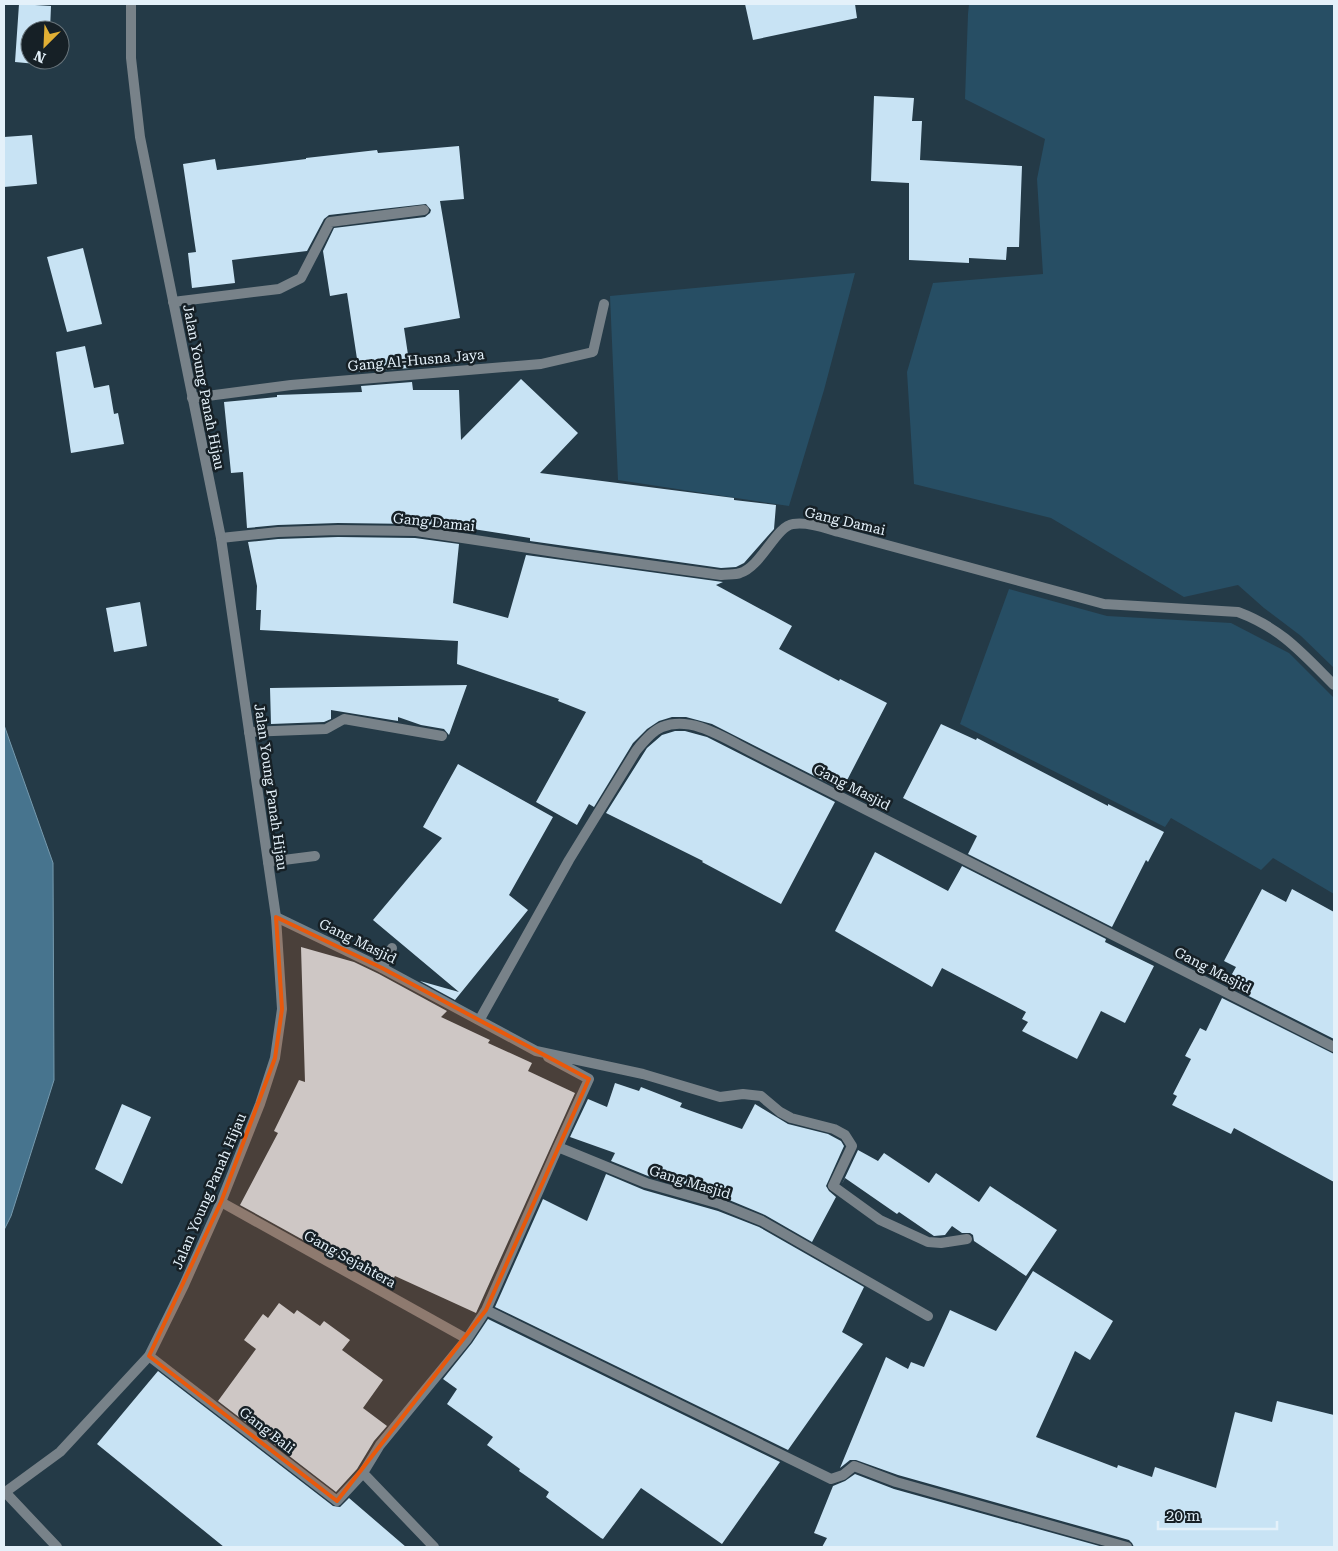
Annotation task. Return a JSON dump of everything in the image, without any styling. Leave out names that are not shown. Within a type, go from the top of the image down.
[{"type":"street","name":"Jalan Young Panah Hijau","points":[[4,1492],[60,1452],[149,1356],[184,1285],[221,1202],[260,1104],[275,1058],[282,1009],[276,917],[221,538],[140,137],[131,58],[131,4]]},
{"type":"street","points":[[173,302],[279,289],[301,278],[330,222],[424,210]]},
{"type":"street","name":"Gang Al-Husna Jaya","points":[[192,398],[310,384],[540,364],[593,352],[604,304]]},
{"type":"street","name":"Gang Damai","points":[[221,538],[278,532],[338,530],[416,531],[721,575],[740,573],[752,567],[782,531],[791,524],[806,524],[1104,604],[1238,612],[1257,619],[1285,637],[1334,684]]},
{"type":"street","points":[[249,732],[326,729],[344,720],[442,736]]},
{"type":"street","name":"Gang Masjid","points":[[480,1019],[569,860],[636,751],[644,740],[661,727],[680,723],[704,728],[1334,1047]]},
{"type":"street","points":[[268,862],[315,856]]},
{"type":"street","name":"Gang Masjid","points":[[276,917],[382,968],[589,1078],[558,1147],[646,1183],[720,1204],[762,1221],[928,1316]]},
{"type":"street","points":[[382,968],[392,948]]},
{"type":"street","name":"Gang Masjid","points":[[536,1051],[643,1074],[720,1097],[743,1094],[761,1096],[780,1112],[791,1118],[834,1129],[845,1135],[852,1146],[833,1186],[880,1220],[928,1242],[941,1243],[967,1239]]},
{"type":"street","points":[[434,1547],[363,1472],[380,1445],[467,1339],[486,1310],[558,1147]]},
{"type":"street","name":"Gang Sejahtera","points":[[221,1202],[467,1339]]},
{"type":"street","points":[[486,1310],[831,1479],[843,1475],[854,1466],[896,1482],[1126,1547]]},
{"type":"street","name":"Gang Bali","points":[[149,1356],[337,1501],[363,1472]]},
{"type":"street","points":[[4,1492],[57,1547]]},
{"type":"highlighted area","points":[[276,917],[382,968],[589,1079],[486,1310],[337,1501],[149,1356],[221,1202],[275,1058],[282,1009]]},
{"type":"shaded area","points":[[969,4],[1334,4],[1334,668],[1301,636],[1264,608],[1238,585],[1184,597],[1051,518],[914,484],[907,372],[933,283],[1043,274],[1037,179],[1045,139],[965,99]]},
{"type":"shaded area","points":[[855,273],[824,390],[789,506],[618,480],[610,296]]},
{"type":"shaded area","points":[[1009,589],[1107,616],[1231,623],[1289,653],[1334,698],[1334,894],[1273,858],[1261,870],[1171,818],[1165,827],[960,724]]},
{"type":"shaded area","points":[[4,725],[53,863],[54,1080],[11,1216],[4,1230]]},
{"type":"building","points":[[19,4],[51,6],[50,20],[20,20],[20,62],[15,62]]},
{"type":"building","points":[[745,4],[855,4],[857,18],[753,40]]},
{"type":"building","points":[[874,96],[914,98],[912,121],[922,121],[920,160],[1022,166],[1019,247],[1007,247],[1006,260],[969,258],[969,263],[909,260],[909,183],[871,181]]},
{"type":"building","points":[[32,135],[37,184],[4,187],[4,137]]},
{"type":"building","points":[[459,146],[464,199],[440,201],[460,318],[404,328],[410,368],[359,372],[347,293],[330,296],[323,251],[334,228],[425,217],[431,210],[426,204],[329,215],[324,219],[307,251],[232,260],[235,283],[192,288],[188,253],[196,252],[183,164],[215,159],[217,170],[377,150],[378,153]]},
{"type":"building","points":[[83,248],[102,324],[67,332],[47,257]]},
{"type":"building","points":[[85,346],[94,388],[109,385],[114,414],[118,413],[124,444],[71,453],[56,352]]},
{"type":"building","points":[[521,379],[578,433],[540,473],[776,505],[774,529],[744,563],[736,567],[721,568],[530,541],[530,538],[460,527],[460,531],[416,524],[338,523],[247,528],[243,472],[231,473],[224,402],[277,397],[277,395],[362,392],[361,386],[412,382],[413,390],[459,390],[461,440]]},
{"type":"building","points":[[338,537],[415,538],[459,544],[453,603],[508,618],[526,555],[723,582],[716,585],[792,626],[779,649],[839,681],[840,679],[887,703],[842,790],[712,724],[686,717],[672,717],[659,721],[647,729],[633,743],[594,807],[589,804],[577,825],[536,802],[586,712],[558,701],[559,699],[457,664],[458,641],[260,630],[261,610],[256,610],[257,586],[248,542]]},
{"type":"building","points":[[140,602],[147,646],[114,652],[106,608]]},
{"type":"building","points":[[467,685],[449,735],[444,729],[421,725],[398,717],[398,721],[331,710],[331,719],[324,722],[271,724],[270,688]]},
{"type":"building","points":[[941,724],[976,740],[977,738],[1108,806],[1108,804],[1164,832],[1148,862],[1146,860],[1112,927],[968,854],[977,836],[903,798]]},
{"type":"building","points":[[675,731],[685,731],[707,737],[835,802],[781,904],[703,861],[606,813],[647,748],[662,735]]},
{"type":"building","points":[[458,764],[553,817],[509,895],[528,910],[455,1000],[420,981],[459,992],[373,920],[442,838],[423,827]]},
{"type":"building","points":[[875,852],[948,891],[962,866],[1106,939],[1105,942],[1154,966],[1125,1023],[1101,1011],[1077,1059],[1022,1031],[1028,1022],[1022,1019],[1026,1012],[942,968],[932,987],[835,931]]},
{"type":"building","points":[[1262,889],[1286,902],[1292,889],[1334,912],[1334,1039],[1229,986],[1236,967],[1224,961]]},
{"type":"building","points":[[301,947],[354,962],[379,974],[447,1011],[441,1017],[490,1040],[488,1043],[532,1063],[528,1071],[575,1093],[476,1313],[395,1276],[390,1285],[361,1272],[240,1205],[278,1133],[274,1131],[299,1080],[305,1082]]},
{"type":"building","points":[[1222,998],[1334,1054],[1334,1182],[1234,1128],[1231,1134],[1172,1105],[1177,1096],[1173,1094],[1191,1059],[1185,1056],[1200,1028],[1206,1031]]},
{"type":"building","points":[[615,1083],[639,1091],[641,1087],[682,1103],[680,1107],[742,1129],[755,1104],[788,1124],[828,1134],[841,1141],[844,1146],[826,1186],[836,1197],[812,1242],[765,1215],[722,1197],[648,1176],[611,1161],[615,1153],[570,1137],[588,1099],[607,1107]]},
{"type":"building","points":[[122,1104],[151,1117],[122,1184],[95,1169]]},
{"type":"building","points":[[858,1150],[878,1161],[884,1153],[929,1183],[936,1173],[979,1202],[990,1186],[1057,1230],[1026,1276],[974,1241],[973,1235],[970,1233],[962,1233],[952,1226],[945,1235],[934,1236],[899,1212],[897,1214],[845,1178],[842,1184]]},
{"type":"building","points":[[606,1174],[644,1190],[718,1211],[759,1227],[864,1287],[842,1332],[863,1344],[788,1450],[495,1307],[543,1199],[587,1221]]},
{"type":"building","points":[[1033,1271],[1113,1321],[1090,1360],[1075,1351],[1036,1437],[1117,1468],[1118,1465],[1152,1477],[1155,1467],[1216,1488],[1235,1412],[1272,1422],[1277,1401],[1334,1415],[1334,1547],[1134,1547],[1129,1540],[898,1475],[856,1460],[850,1460],[840,1468],[886,1357],[908,1369],[911,1362],[924,1367],[950,1310],[996,1331]]},
{"type":"building","points":[[279,1303],[294,1314],[297,1310],[320,1326],[324,1321],[350,1340],[342,1350],[383,1380],[363,1408],[387,1426],[374,1441],[357,1469],[336,1492],[218,1401],[256,1349],[244,1340],[263,1314],[268,1318]]},
{"type":"building","points":[[488,1319],[780,1462],[722,1544],[641,1488],[603,1539],[546,1497],[549,1492],[487,1445],[493,1437],[447,1404],[457,1389],[443,1379],[472,1343]]},
{"type":"building","points":[[158,1371],[333,1506],[340,1507],[349,1498],[406,1547],[224,1547],[97,1444]]},
{"type":"building","points":[[855,1474],[894,1489],[1103,1547],[822,1547],[827,1538],[814,1533],[833,1486]]}]
